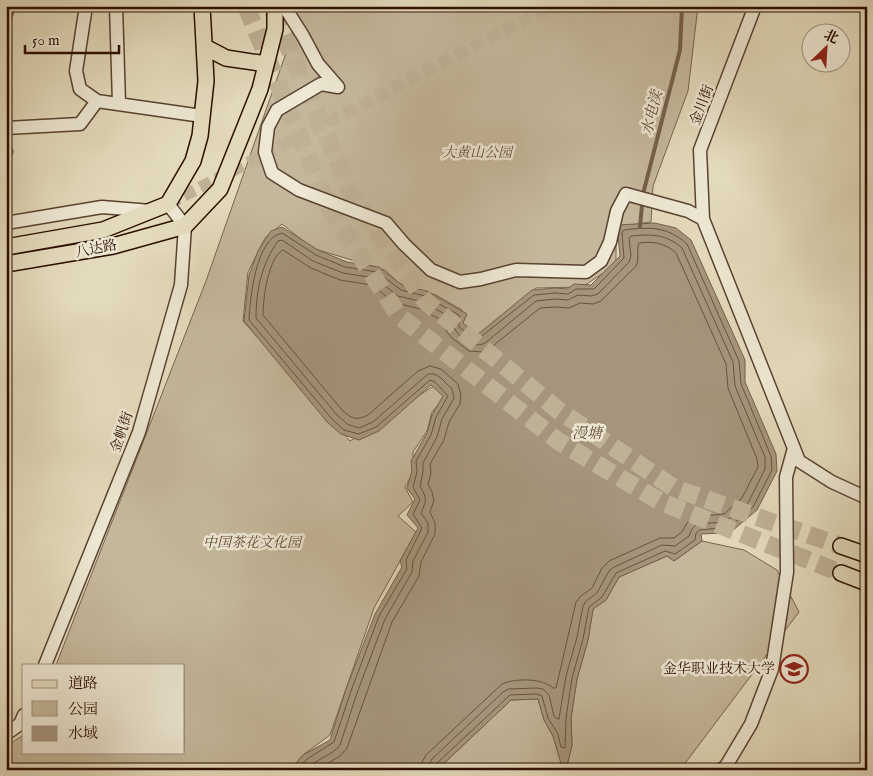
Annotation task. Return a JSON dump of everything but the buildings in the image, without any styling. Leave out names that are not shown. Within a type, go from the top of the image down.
[{"type":"main road","points":[[6,247],[103,230],[168,204],[193,162],[200,136],[206,81],[202,6]]},
{"type":"main road","points":[[185,226],[220,189],[260,89],[275,29],[275,6]]},
{"type":"main road","points":[[204,47],[226,58],[266,64]]},
{"type":"main road","name":"八达路","points":[[6,264],[113,246],[185,226]]},
{"type":"main road","points":[[841,546],[867,555]]},
{"type":"main road","points":[[841,574],[867,583]]},
{"type":"street","points":[[6,14],[8,6]]},
{"type":"street","points":[[86,6],[76,71],[80,89],[97,101],[202,116]]},
{"type":"street","points":[[116,6],[119,103]]},
{"type":"street","points":[[284,6],[318,64],[338,87],[321,84],[276,110],[268,127],[264,152],[272,173],[299,190],[386,223],[404,244],[431,270],[460,282],[482,279],[516,270],[586,272],[601,262],[610,242],[617,211],[626,194],[688,211],[703,219]]},
{"type":"street","name":"金川街","points":[[755,6],[700,150],[703,219],[799,461],[832,482],[867,498]]},
{"type":"street","points":[[6,128],[80,124],[97,101]]},
{"type":"street","points":[[168,204],[185,226]]},
{"type":"street","points":[[6,223],[102,207],[151,211]]},
{"type":"street","name":"金帆街","points":[[45,664],[139,432],[181,285],[185,226]]},
{"type":"street","points":[[721,770],[726,766],[751,724],[772,669],[787,572],[786,477],[794,448]]},
{"type":"street","points":[[6,734],[20,724],[22,720]]},
{"type":"green space","points":[[293,6],[698,6],[688,91],[653,186],[651,222],[616,227],[616,265],[582,287],[536,288],[478,335],[461,324],[462,310],[436,295],[399,283],[385,270],[312,248],[282,224],[265,238],[248,272],[243,321],[350,441],[435,385],[446,395],[432,412],[427,431],[413,452],[413,473],[405,487],[413,502],[398,516],[416,532],[374,608],[330,735],[303,755],[290,770],[6,770],[6,746],[22,736],[22,754],[185,754],[185,664],[56,664],[206,281],[292,36]]},
{"type":"green space","points":[[702,541],[744,550],[777,570],[799,612],[680,770],[566,770],[572,745],[571,718],[577,679],[588,640],[593,609],[606,600],[619,577],[667,556],[674,561]]},
{"type":"green space","points":[[538,699],[544,720],[553,736],[563,770],[437,770],[511,700]]},
{"type":"water","name":"漫塘","points":[[655,223],[676,228],[691,240],[745,360],[745,382],[776,454],[777,471],[757,510],[726,536],[720,533],[701,534],[702,541],[674,561],[667,556],[619,577],[606,600],[593,609],[588,640],[577,679],[571,718],[572,745],[566,770],[563,770],[553,736],[544,720],[538,699],[511,700],[437,770],[290,770],[303,755],[330,740],[346,689],[375,614],[402,567],[400,561],[418,528],[407,515],[415,499],[407,488],[412,471],[411,461],[427,433],[432,415],[443,396],[431,385],[379,431],[359,440],[341,434],[328,423],[244,321],[249,275],[258,251],[271,231],[282,227],[318,250],[347,262],[379,267],[403,286],[427,291],[467,314],[463,323],[477,335],[532,290],[567,289],[574,284],[591,285],[620,256],[617,225]]},
{"type":"waterway","name":"水电渎","points":[[640,227],[643,194],[680,50],[682,6]]},
{"type":"tunnel","points":[[246,6],[328,206],[399,316],[558,441],[661,502],[841,573]]},
{"type":"tunnel","points":[[168,204],[553,6]]},
{"type":"tunnel","points":[[273,11],[350,191],[425,301],[558,410],[674,488],[841,546]]},
{"type":"place","name":"金华职业技术大学","points":[[794,669]]},
{"type":"park label","name":"大黄山公园","points":[[477,153]]},
{"type":"park label","name":"中国茶花文化园","points":[[252,543]]}]
